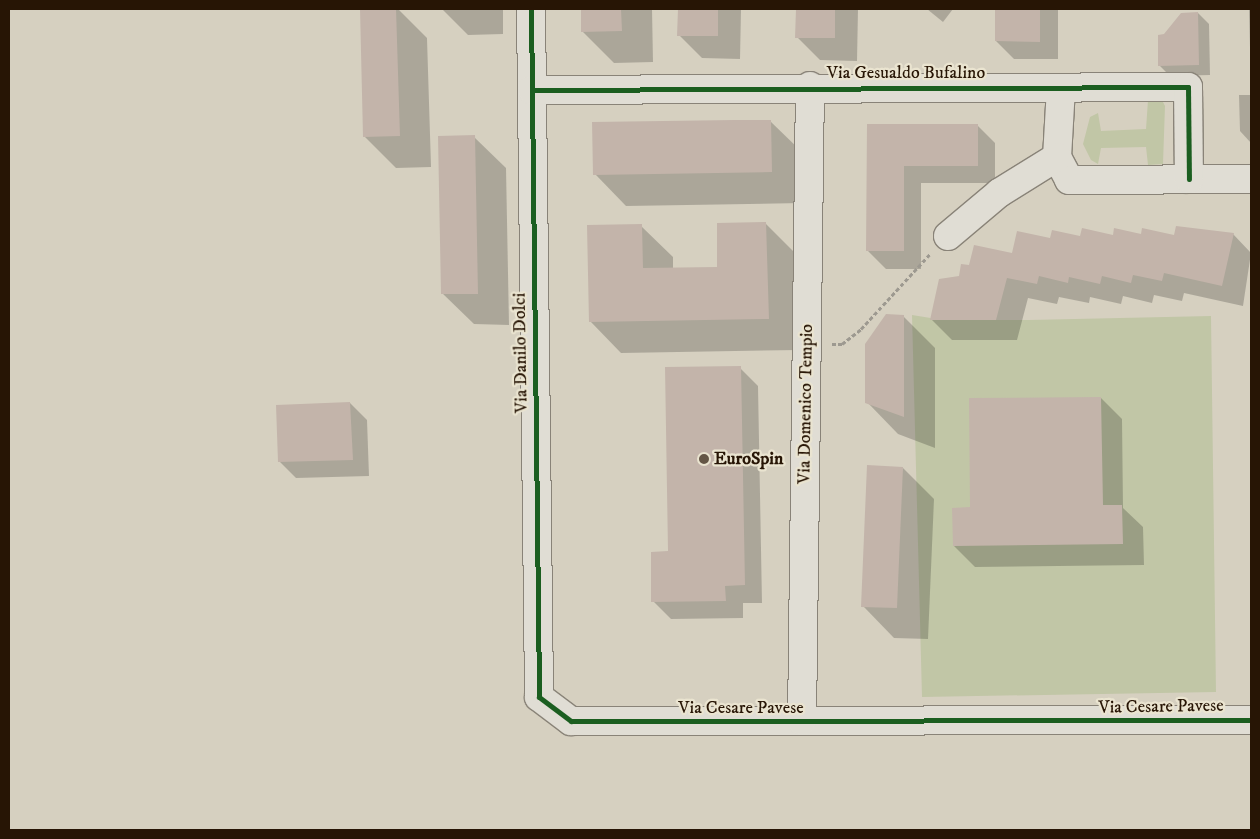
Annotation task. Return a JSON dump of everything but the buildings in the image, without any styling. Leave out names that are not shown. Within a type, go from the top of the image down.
[{"type":"street","name":"Via Danilo Dolci","points":[[531,9],[539,697]]},
{"type":"street","name":"Via Gesualdo Bufalino","points":[[532,90],[810,86],[1188,87],[1189,179]]},
{"type":"street","name":"Via Domenico Tempio","points":[[802,722],[810,86]]},
{"type":"street","points":[[1061,88],[1057,157],[1069,180],[1251,179]]},
{"type":"street","points":[[948,236],[999,193],[1057,157]]},
{"type":"street","name":"Via Cesare Pavese","points":[[539,697],[571,721],[1251,720]]},
{"type":"path","points":[[806,343],[842,344],[948,236]]},
{"type":"green space","points":[[1148,100],[1162,100],[1165,106],[1163,164],[1148,165],[1146,147],[1101,148],[1098,164],[1091,160],[1083,144],[1090,117],[1098,113],[1101,131],[1146,129]]},
{"type":"green space","points":[[912,315],[943,320],[944,315],[967,320],[1211,316],[1216,692],[922,697]]},
{"type":"cycle path","points":[[531,9],[539,697],[571,721],[1251,720]]},
{"type":"cycle path","points":[[532,90],[1188,87],[1189,179]]},
{"type":"place","name":"EuroSpin","points":[[704,459]]}]
